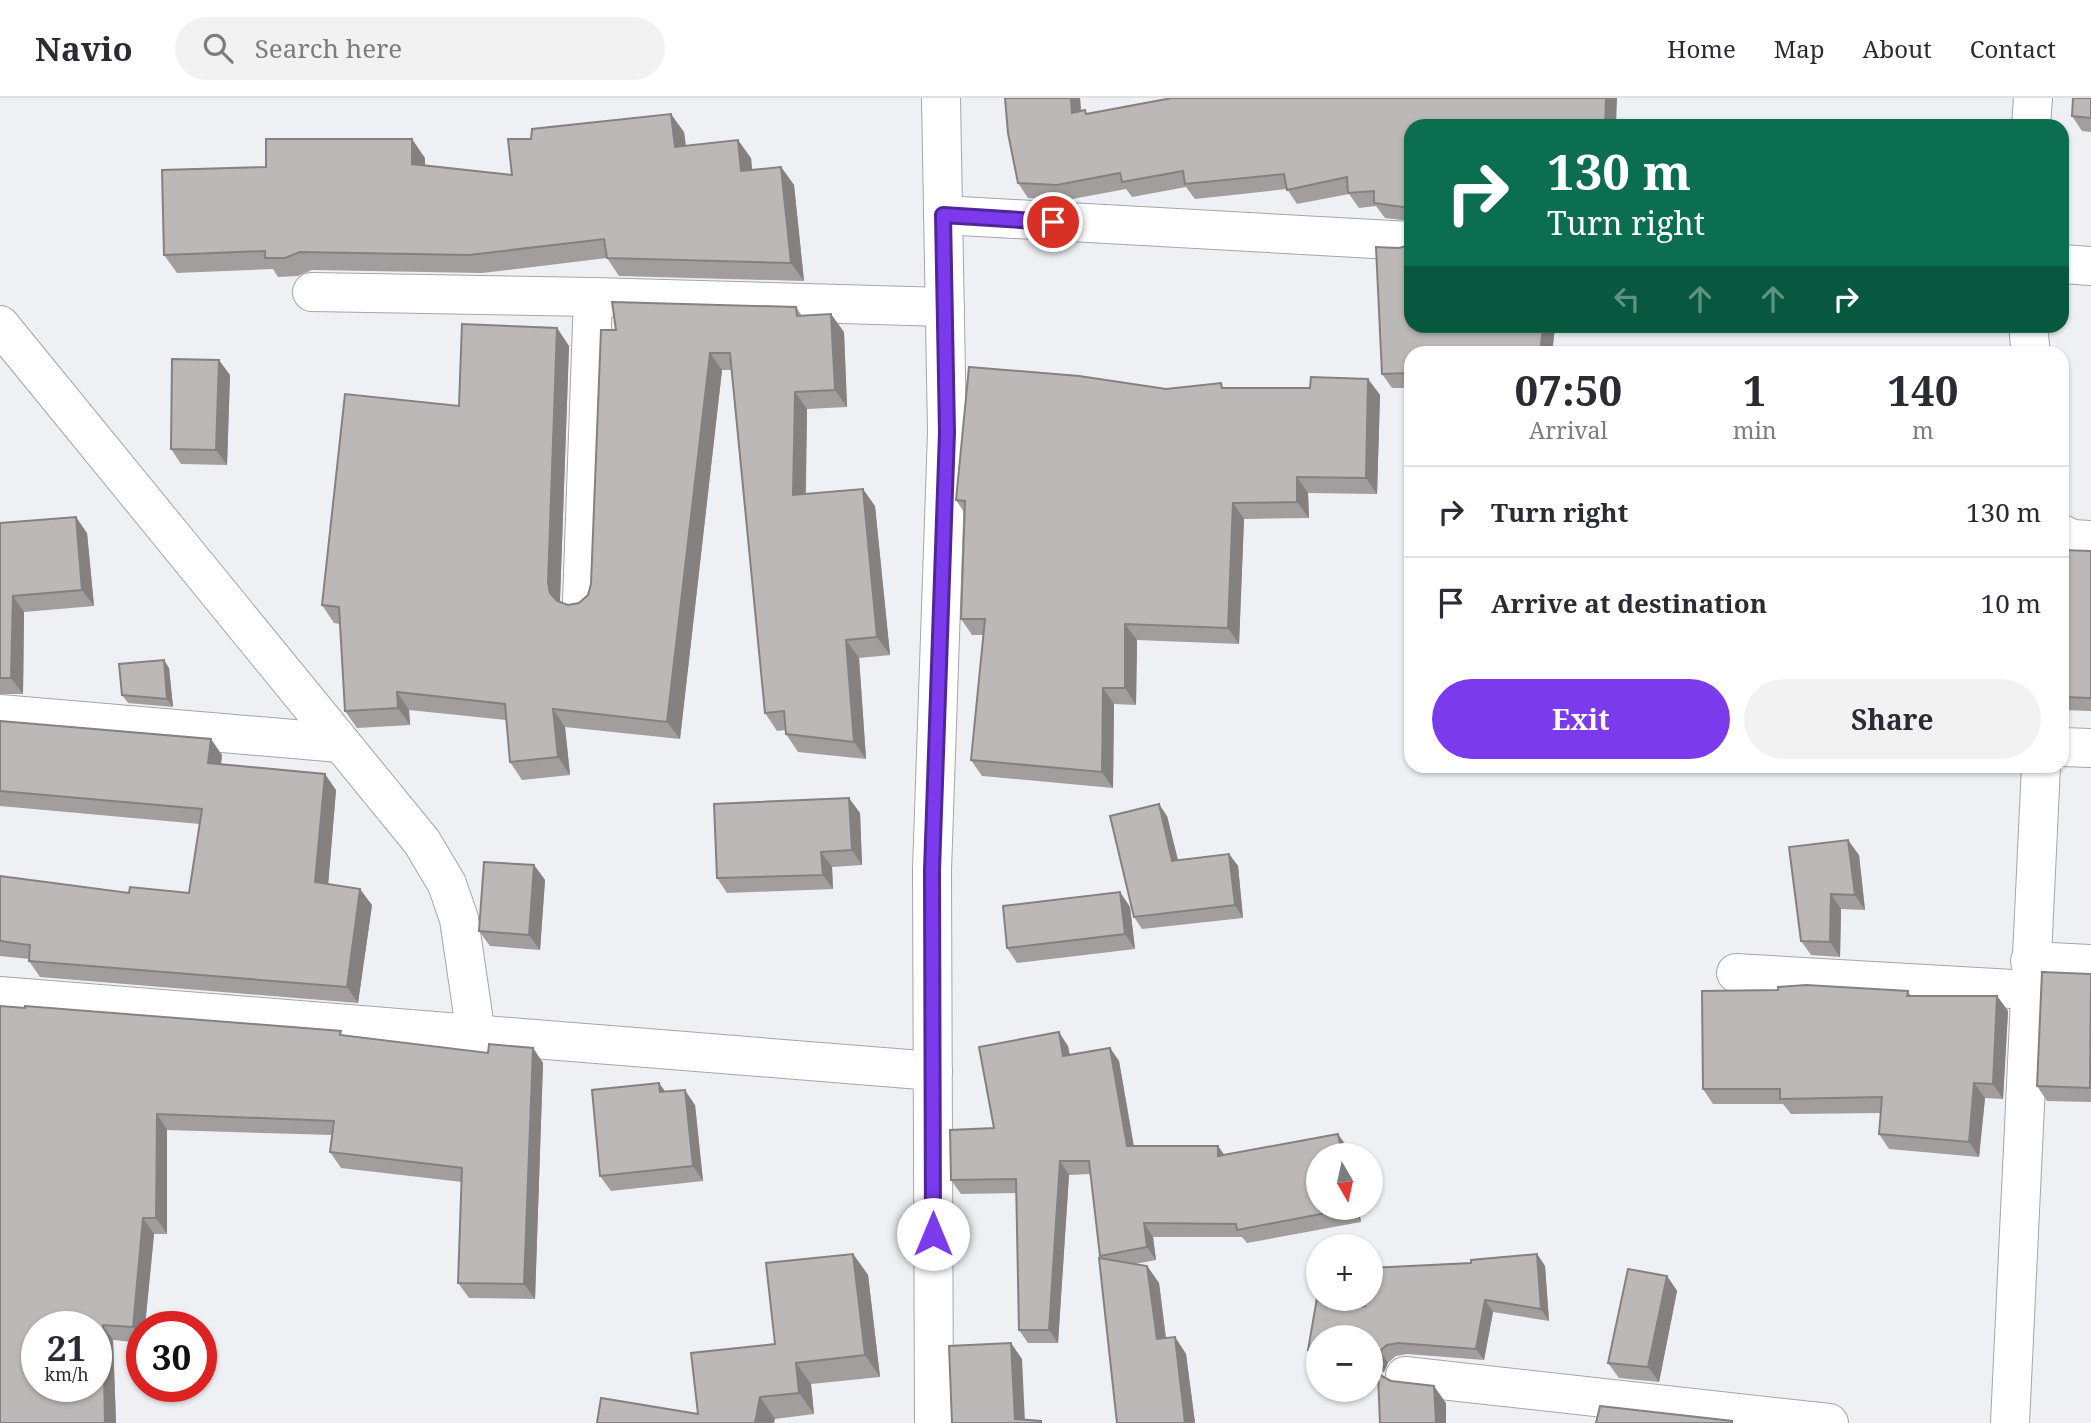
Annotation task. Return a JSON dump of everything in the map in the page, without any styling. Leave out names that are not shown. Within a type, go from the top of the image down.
[{"type":"street","points":[[934,1423],[932,870],[947,432],[941,98]]},
{"type":"street","points":[[2032,119],[2033,98]]},
{"type":"street","points":[[943,215],[1404,241]]},
{"type":"street","points":[[2069,264],[2091,266]]},
{"type":"street","points":[[312,292],[945,307]]},
{"type":"street","points":[[582,601],[593,297]]},
{"type":"street","points":[[0,325],[422,842],[447,884],[459,919],[476,1035]]},
{"type":"street","points":[[2069,538],[2091,540]]},
{"type":"street","points":[[0,713],[340,743]]},
{"type":"street","points":[[2069,747],[2091,748]]},
{"type":"street","points":[[2010,1423],[2041,773]]},
{"type":"street","points":[[1736,973],[2030,975],[2091,964]]},
{"type":"street","points":[[0,996],[933,1071]]},
{"type":"street","points":[[1405,1376],[1829,1423]]},
{"type":"building","points":[[1005,98],[1071,98],[1072,113],[1085,110],[1086,114],[1172,98],[1606,98],[1605,119],[1404,119],[1404,207],[1374,203],[1374,191],[1348,193],[1347,177],[1287,190],[1284,174],[1185,184],[1183,171],[1122,182],[1120,173],[1057,185],[1018,183],[1008,133]]},
{"type":"building","points":[[2073,98],[2091,98],[2091,118],[2072,116]]},
{"type":"building","points":[[671,114],[675,147],[738,140],[741,171],[781,167],[791,263],[607,258],[604,239],[469,255],[300,252],[285,258],[265,258],[265,251],[164,255],[162,170],[266,167],[266,139],[412,139],[412,164],[512,175],[508,139],[531,139],[532,129]]},
{"type":"building","points":[[1376,247],[1404,247],[1404,333],[1542,333],[1541,346],[1404,346],[1404,373],[1382,374]]},
{"type":"building","points":[[612,302],[796,307],[797,316],[831,314],[835,390],[795,392],[793,495],[863,489],[877,637],[846,640],[854,742],[786,734],[784,711],[765,713],[730,353],[710,353],[667,722],[553,709],[558,757],[510,762],[505,704],[397,692],[398,708],[345,711],[339,607],[322,605],[345,394],[459,406],[462,324],[557,328],[548,583],[550,593],[557,601],[568,605],[579,603],[588,595],[591,584],[601,330],[616,330]]},
{"type":"building","points":[[172,359],[219,360],[216,450],[171,449]]},
{"type":"building","points":[[969,367],[1079,376],[1166,389],[1221,383],[1222,388],[1310,388],[1311,377],[1368,379],[1366,478],[1297,477],[1297,502],[1233,503],[1228,628],[1125,624],[1125,688],[1103,688],[1102,772],[971,760],[985,619],[961,619],[965,501],[956,500]]},
{"type":"building","points":[[76,517],[82,590],[13,596],[11,678],[0,678],[0,523]]},
{"type":"building","points":[[2069,550],[2091,551],[2091,698],[2069,697]]},
{"type":"building","points":[[164,660],[167,699],[122,695],[119,664]]},
{"type":"building","points":[[0,721],[211,739],[208,763],[325,774],[315,882],[360,889],[347,987],[29,961],[30,945],[0,941],[0,876],[129,893],[130,887],[189,893],[202,809],[0,791]]},
{"type":"building","points":[[849,798],[852,850],[821,852],[823,875],[717,878],[714,804]]},
{"type":"building","points":[[1159,804],[1172,861],[1229,854],[1235,905],[1134,917],[1110,816]]},
{"type":"building","points":[[1848,840],[1855,895],[1831,894],[1830,942],[1801,941],[1789,847]]},
{"type":"building","points":[[484,862],[534,865],[529,935],[479,931]]},
{"type":"building","points":[[1120,892],[1125,934],[1007,948],[1003,906]]},
{"type":"building","points":[[2042,972],[2091,974],[2090,1088],[2037,1086]]},
{"type":"building","points":[[1806,985],[1908,991],[1907,996],[1997,996],[1993,1084],[1974,1083],[1969,1142],[1879,1134],[1882,1097],[1780,1099],[1780,1089],[1703,1089],[1702,991],[1778,990],[1778,987]]},
{"type":"building","points":[[0,1006],[341,1031],[340,1035],[488,1053],[489,1044],[533,1048],[524,1284],[458,1283],[462,1168],[330,1152],[334,1121],[157,1114],[156,1218],[143,1218],[134,1311],[126,1311],[126,1327],[112,1326],[112,1311],[21,1311],[21,1402],[105,1402],[105,1423],[0,1423]]},
{"type":"building","points":[[1059,1032],[1063,1056],[1110,1048],[1127,1146],[1218,1146],[1218,1156],[1338,1134],[1340,1143],[1306,1143],[1306,1217],[1237,1230],[1236,1224],[1144,1223],[1147,1247],[1100,1256],[1089,1161],[1060,1161],[1049,1330],[1019,1330],[1016,1179],[951,1180],[950,1130],[994,1128],[979,1047]]},
{"type":"building","points":[[659,1083],[660,1092],[685,1090],[693,1166],[600,1176],[592,1090]]},
{"type":"building","points":[[853,1254],[865,1355],[796,1363],[799,1393],[760,1397],[755,1423],[597,1423],[601,1398],[698,1414],[691,1353],[775,1344],[766,1263]]},
{"type":"building","points":[[1537,1254],[1541,1309],[1485,1300],[1476,1349],[1398,1343],[1383,1348],[1383,1325],[1312,1325],[1315,1311],[1383,1311],[1383,1267],[1471,1263],[1471,1260]]},
{"type":"building","points":[[1099,1258],[1147,1266],[1157,1339],[1175,1337],[1185,1423],[1117,1423]]},
{"type":"building","points":[[1628,1269],[1667,1276],[1648,1367],[1608,1363]]},
{"type":"building","points":[[1011,1343],[1015,1419],[1041,1423],[952,1423],[949,1346]]},
{"type":"building","points":[[1383,1377],[1391,1381],[1434,1386],[1436,1423],[1380,1423],[1379,1402],[1383,1402]]},
{"type":"building","points":[[1600,1406],[1732,1421],[1732,1423],[1596,1423]]},
{"type":"route","points":[[933,1234],[932,870],[947,432],[943,215],[1053,222]]}]
